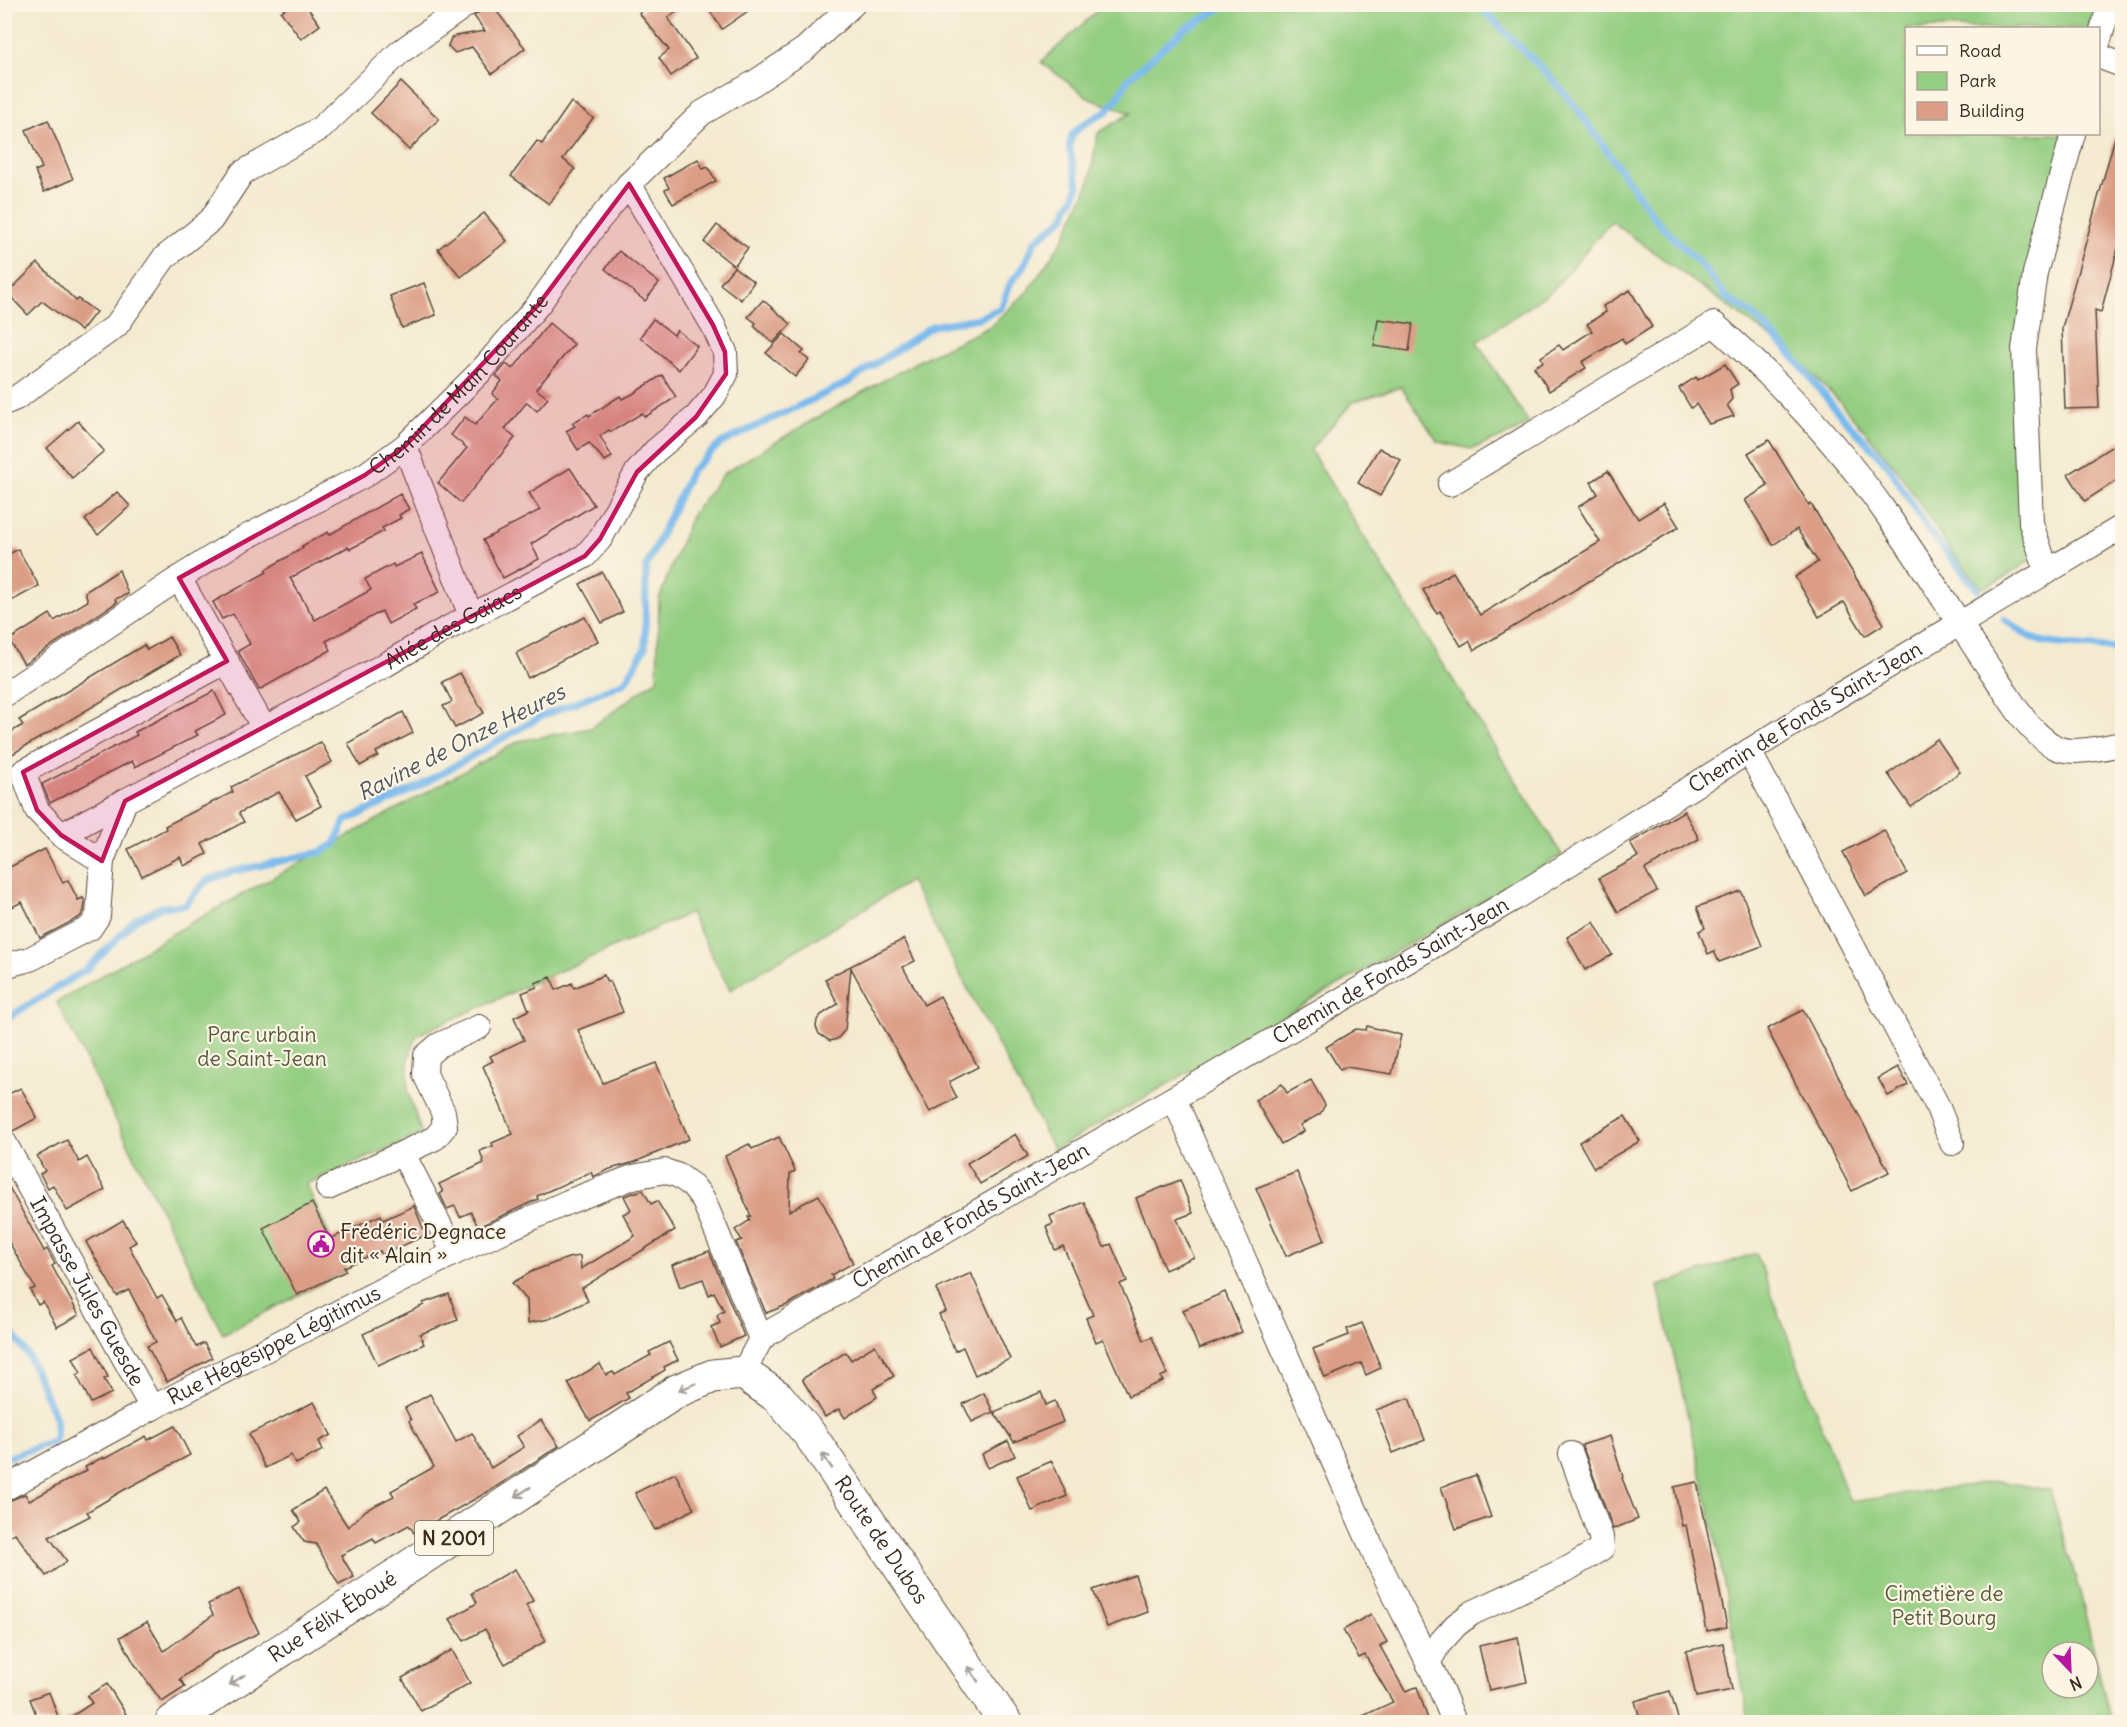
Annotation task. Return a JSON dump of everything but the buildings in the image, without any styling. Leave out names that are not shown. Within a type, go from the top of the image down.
[{"type":"main road","name":"Rue Félix Éboué","points":[[172,1722],[677,1391],[713,1376],[743,1373]]},
{"type":"main road","name":"Route de Dubos","points":[[743,1373],[778,1397],[810,1436],[1005,1722]]},
{"type":"street","points":[[4,403],[16,398],[116,326],[164,258],[211,220],[242,173],[321,128],[400,52],[467,4]]},
{"type":"street","name":"Chemin de Main Courante","points":[[4,695],[233,544],[365,475],[405,446],[482,370],[538,305],[598,221],[629,184],[702,112],[754,83],[805,49],[853,4]]},
{"type":"street","points":[[2100,36],[2110,4]]},
{"type":"street","points":[[2100,57],[2122,65]]},
{"type":"street","points":[[2047,573],[2031,523],[2024,349],[2035,273],[2073,135]]},
{"type":"street","name":"Allée des Gaïacs","points":[[61,835],[385,665],[437,634],[585,556],[600,539],[637,472],[655,451],[696,417],[714,396],[726,374],[725,352],[713,325],[629,184]]},
{"type":"street","points":[[1450,484],[1714,324],[1755,360],[1844,456],[1888,516],[2032,730],[2058,749],[2086,751],[2122,744]]},
{"type":"street","points":[[405,446],[471,616]]},
{"type":"street","name":"Chemin de Fonds Saint-Jean","points":[[743,1373],[761,1339],[770,1332],[1542,881],[1749,751],[2122,527]]},
{"type":"street","points":[[179,578],[264,728]]},
{"type":"street","points":[[102,861],[61,835],[37,810],[23,772],[227,661]]},
{"type":"street","points":[[1749,751],[1936,1105],[1952,1143]]},
{"type":"street","points":[[4,966],[30,959],[90,928],[98,916],[102,861],[125,801]]},
{"type":"street","points":[[328,1188],[435,1138],[445,1126],[443,1112],[425,1074],[426,1056],[439,1045],[479,1027]]},
{"type":"street","points":[[1174,1098],[1383,1572],[1442,1691],[1454,1722]]},
{"type":"street","name":"Impasse Jules Guesde","points":[[4,1142],[152,1408]]},
{"type":"street","points":[[403,1154],[454,1253]]},
{"type":"street","name":"Rue Hégésippe Légitimus","points":[[4,1489],[152,1408],[454,1253],[568,1202],[633,1177],[664,1171],[680,1176],[693,1186],[703,1199],[761,1339]]},
{"type":"street","points":[[1428,1664],[1439,1644],[1472,1613],[1561,1572],[1602,1548],[1601,1537],[1571,1454]]},
{"type":"highlighted area","points":[[629,184],[713,325],[725,352],[726,374],[696,417],[637,472],[600,539],[585,556],[125,801],[102,861],[61,835],[37,810],[23,772],[227,661],[179,578],[365,475],[405,446],[538,305]]},
{"type":"green space","name":"Parc urbain de Saint-Jean","points":[[1104,5],[2110,5],[2099,27],[1905,27],[1905,135],[2073,135],[2024,349],[2041,553],[2004,578],[1982,588],[1953,554],[1897,469],[1839,401],[1788,350],[1611,221],[1553,290],[1477,342],[1529,423],[1515,432],[1472,449],[1438,442],[1401,387],[1353,402],[1310,450],[1562,855],[1054,1150],[910,881],[730,990],[690,913],[417,1035],[408,1060],[408,1093],[422,1134],[306,1184],[346,1271],[223,1334],[57,1002],[189,924],[519,741],[591,728],[657,679],[659,599],[691,516],[724,473],[920,360],[991,326],[1027,292],[1063,240],[1089,184],[1098,133],[1131,113],[1090,99],[1041,62]]},
{"type":"green space","name":"Cimetière de Petit Bourg","points":[[1756,1253],[1850,1502],[1999,1481],[2050,1490],[2091,1640],[2040,1640],[2040,1700],[2100,1700],[2100,1676],[2111,1722],[1749,1722],[1714,1530],[1658,1286]]},
{"type":"waterway","name":"Ravine de Onze Heures","points":[[4,1020],[87,969],[136,919],[162,907],[185,905],[206,881],[231,872],[321,852],[335,844],[345,821],[414,789],[540,717],[625,682],[645,648],[646,567],[691,471],[721,443],[847,383],[932,326],[979,318],[1001,308],[1011,282],[1022,269],[1035,241],[1065,217],[1068,206],[1074,198],[1078,185],[1069,147],[1072,135],[1082,125],[1106,112],[1117,99],[1128,79],[1184,29],[1229,4]]},
{"type":"waterway","points":[[1477,4],[1552,79],[1576,107],[1656,220],[1702,266],[1727,298],[1751,313],[1788,350],[1837,411],[1888,465],[1927,529],[1978,590]]},
{"type":"waterway","points":[[2004,619],[2028,636],[2040,641],[2122,650]]},
{"type":"waterway","name":"Ravine de Onze Heures","points":[[4,1321],[29,1357],[56,1419],[55,1441],[4,1459]]},
{"type":"place","name":"Frédéric Degnace dit « Alain »","points":[[321,1244]]}]
